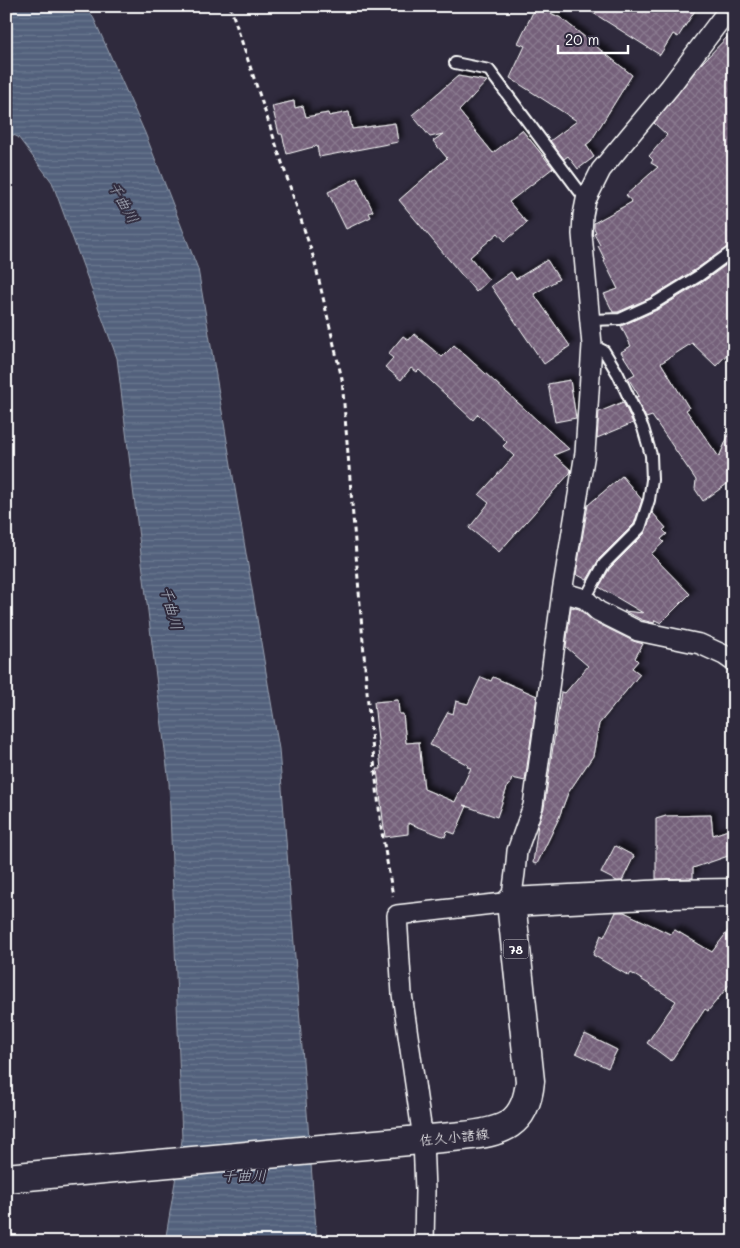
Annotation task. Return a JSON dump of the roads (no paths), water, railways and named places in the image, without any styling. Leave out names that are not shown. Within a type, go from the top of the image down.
[{"type":"main road","points":[[511,902],[667,894],[734,893]]},
{"type":"main road","name":"佐久小諸線","points":[[6,1178],[478,1134],[499,1130],[516,1118],[526,1101],[530,1081],[511,902]]},
{"type":"street","points":[[424,1242],[425,1191],[411,1140],[397,915],[511,902],[516,873],[517,851],[533,806],[562,592],[585,453],[592,345],[582,234],[586,200],[601,170],[670,87],[731,6]]},
{"type":"street","points":[[562,592],[585,599],[598,611],[638,632],[700,644],[724,655],[734,662]]},
{"type":"lane","points":[[455,63],[489,70],[586,200]]},
{"type":"lane","points":[[591,320],[620,319],[653,304],[700,275],[734,250]]},
{"type":"lane","points":[[585,599],[604,564],[640,528],[649,500],[652,480],[651,455],[643,428],[618,374],[604,351],[592,345]]},
{"type":"water","name":"千曲川","points":[[6,6],[86,6],[94,19],[145,133],[198,269],[279,749],[317,1242],[165,1242],[182,1140],[169,783],[117,358],[52,182],[18,137],[6,132]]}]
